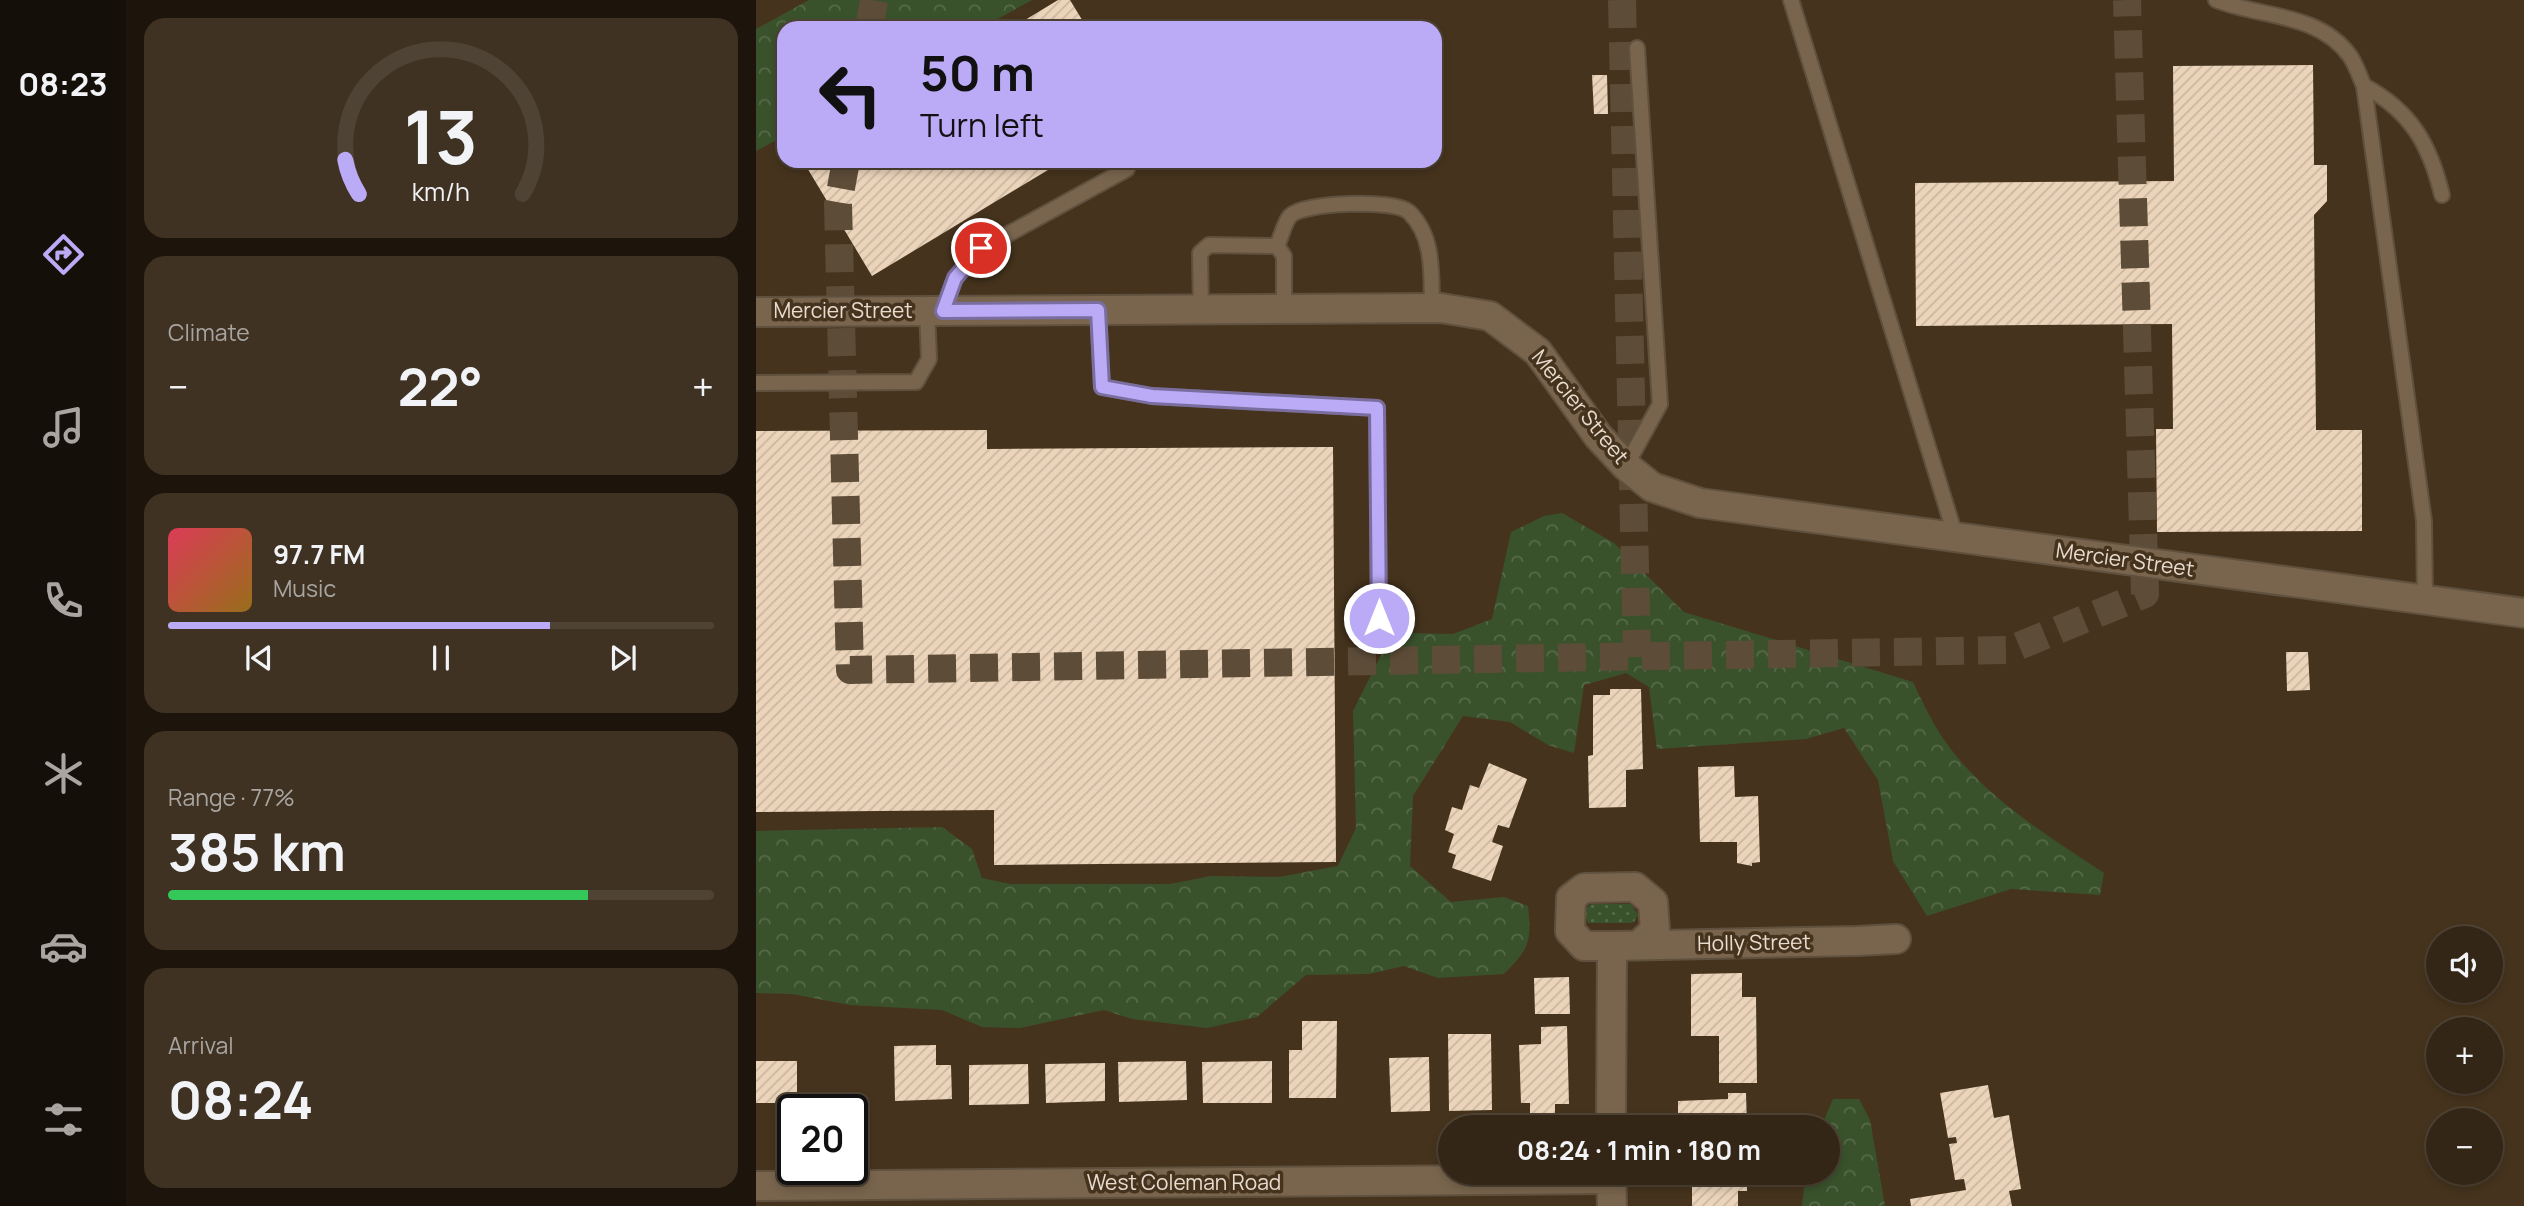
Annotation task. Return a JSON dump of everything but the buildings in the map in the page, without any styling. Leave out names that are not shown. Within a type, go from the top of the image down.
[{"type":"street","name":"Mercier Street","points":[[756,312],[1432,308],[1490,316],[1538,352],[1598,436],[1626,466],[1652,487],[1700,503],[2524,612]]},
{"type":"street","name":"Holly Street","points":[[1612,1115],[1626,946],[1896,939]]},
{"type":"street","name":"West Coleman Road","points":[[756,1186],[1239,1194],[1611,1186]]},
{"type":"lane","points":[[1791,0],[1956,538]]},
{"type":"lane","points":[[2216,0],[2232,6],[2298,19],[2323,32],[2349,55],[2364,86],[2424,521],[2424,600]]},
{"type":"lane","points":[[1626,466],[1660,404],[1637,48]]},
{"type":"lane","points":[[2364,86],[2390,100],[2410,120],[2428,152],[2442,195]]},
{"type":"lane","points":[[756,383],[916,382],[929,359],[935,311],[955,278],[981,248],[1127,169]]},
{"type":"lane","points":[[1277,246],[1290,216],[1307,207],[1391,204],[1408,211],[1422,230],[1431,256],[1432,308]]},
{"type":"lane","points":[[1201,309],[1200,253],[1209,245],[1277,246]]},
{"type":"lane","points":[[1277,246],[1284,256],[1284,309]]},
{"type":"lane","points":[[1098,310],[1102,387],[1152,396],[1377,408],[1379,618]]},
{"type":"green space","points":[[809,0],[1032,0],[994,21],[777,21],[777,140],[756,151],[756,29]]},
{"type":"green space","points":[[1562,513],[1614,543],[1684,612],[1913,682],[1942,737],[1981,782],[2020,815],[2104,873],[2100,895],[2011,889],[1927,916],[1893,861],[1878,780],[1844,728],[1806,739],[1657,749],[1649,687],[1626,673],[1584,685],[1574,753],[1548,745],[1510,722],[1463,716],[1413,796],[1410,866],[1451,902],[1504,897],[1528,906],[1527,944],[1519,958],[1504,974],[1438,978],[1404,966],[1369,974],[1306,975],[1257,1017],[1207,1028],[1132,1019],[1104,1010],[1020,1028],[982,1027],[942,1010],[850,1005],[792,994],[756,993],[756,831],[942,827],[972,849],[982,878],[1010,884],[1170,884],[1211,876],[1279,877],[1338,866],[1356,828],[1353,711],[1387,643],[1410,633],[1453,634],[1492,619],[1511,532],[1544,516]]},
{"type":"green space","points":[[1591,904],[1631,904],[1638,915],[1634,922],[1629,923],[1588,923],[1583,911]]},
{"type":"green space","points":[[1833,1099],[1859,1099],[1870,1120],[1885,1206],[1802,1206],[1805,1185],[1840,1185],[1840,1115],[1826,1115]]},
{"type":"tunnel","points":[[870,21],[874,0]]},
{"type":"tunnel","points":[[1622,0],[1637,657]]},
{"type":"tunnel","points":[[845,168],[838,204],[850,670],[2009,650],[2145,594],[2127,0]]},
{"type":"route","points":[[981,248],[955,278],[943,311],[1098,310],[1102,387],[1152,396],[1377,408],[1379,618]]}]
